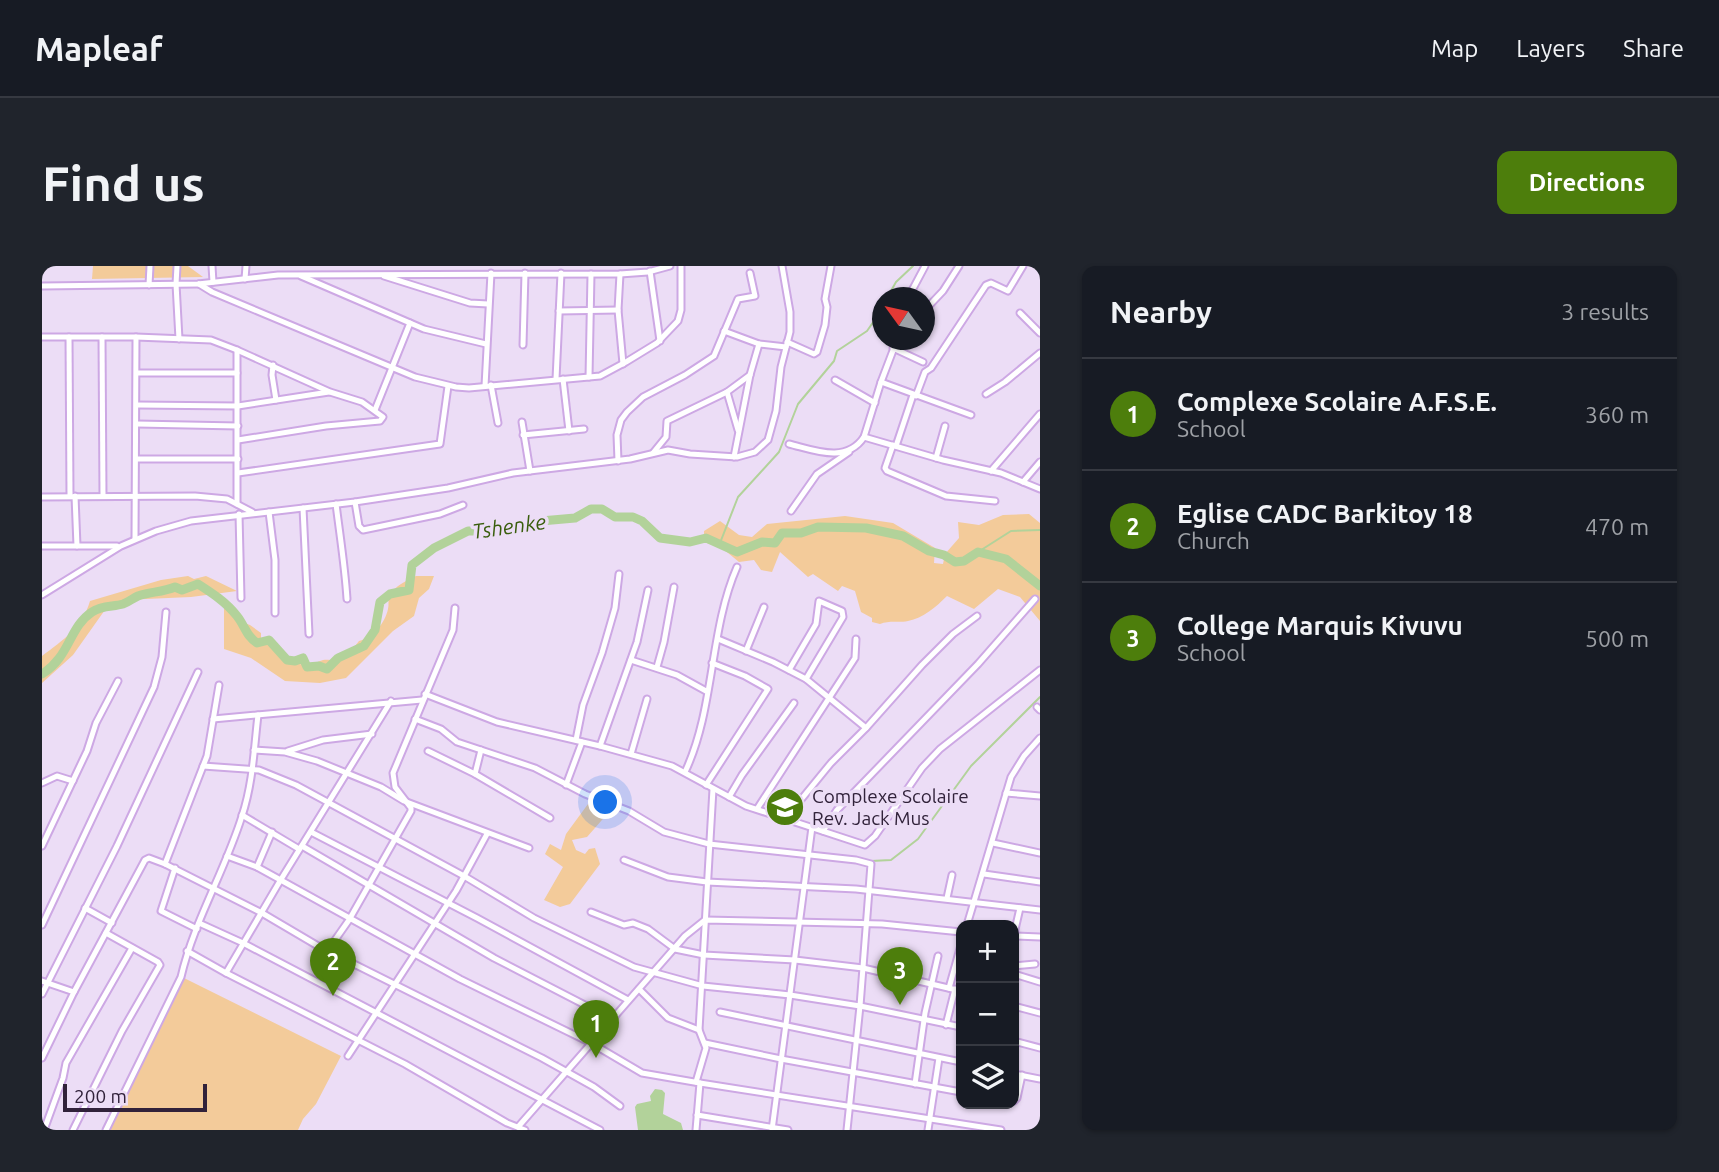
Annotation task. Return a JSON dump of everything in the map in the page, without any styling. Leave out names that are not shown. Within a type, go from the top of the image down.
[{"type":"street","points":[[149,285],[150,266]]},
{"type":"street","points":[[177,266],[179,339]]},
{"type":"street","points":[[212,266],[213,282]]},
{"type":"street","points":[[245,279],[246,266]]},
{"type":"street","points":[[278,266],[278,275]]},
{"type":"street","points":[[310,266],[311,275]]},
{"type":"street","points":[[339,275],[340,266]]},
{"type":"street","points":[[371,275],[372,266]]},
{"type":"street","points":[[401,266],[401,275]]},
{"type":"street","points":[[434,266],[434,274]]},
{"type":"street","points":[[485,266],[488,273],[488,386],[498,423]]},
{"type":"street","points":[[571,266],[572,274]]},
{"type":"street","points":[[604,266],[605,274]]},
{"type":"street","points":[[628,266],[629,273]]},
{"type":"street","points":[[42,286],[198,284],[278,275],[401,275],[547,270],[561,274],[620,274],[670,266]]},
{"type":"street","points":[[198,284],[415,377],[448,386],[468,388],[600,376],[623,364],[660,341],[678,320],[681,310],[681,266]]},
{"type":"street","points":[[42,595],[121,546],[172,525],[448,488],[530,471],[618,461],[668,450],[734,457],[755,452],[768,440],[776,411],[786,344],[790,312],[782,266]]},
{"type":"street","points":[[724,331],[759,344],[786,344],[814,354],[825,325],[825,299],[831,266]]},
{"type":"street","points":[[914,287],[925,266]]},
{"type":"street","points":[[935,299],[959,266]]},
{"type":"street","points":[[995,501],[946,496],[885,468],[925,372],[931,368],[986,285],[991,283],[1007,291],[1023,266]]},
{"type":"street","points":[[651,269],[660,341]]},
{"type":"street","points":[[521,271],[523,345]]},
{"type":"street","points":[[618,461],[617,435],[621,420],[643,397],[714,356],[738,299],[755,296],[750,273]]},
{"type":"street","points":[[556,379],[561,274]]},
{"type":"street","points":[[589,377],[591,274]]},
{"type":"street","points":[[620,274],[618,310],[623,364]]},
{"type":"street","points":[[298,275],[410,323],[453,338],[486,344]]},
{"type":"street","points":[[381,275],[470,303],[488,304]]},
{"type":"street","points":[[559,312],[618,310]]},
{"type":"street","points":[[1020,313],[1040,333]]},
{"type":"street","points":[[375,410],[410,323]]},
{"type":"street","points":[[42,337],[211,340],[330,392],[362,402],[383,417],[380,421],[326,426],[238,440]]},
{"type":"street","points":[[69,337],[77,546]]},
{"type":"street","points":[[102,337],[103,496]]},
{"type":"street","points":[[135,539],[136,337]]},
{"type":"street","points":[[734,457],[759,344]]},
{"type":"street","points":[[237,350],[237,504]]},
{"type":"street","points":[[791,511],[817,474],[859,444],[864,437],[892,350]]},
{"type":"street","points":[[897,350],[923,362]]},
{"type":"street","points":[[986,394],[1040,354]]},
{"type":"street","points":[[273,365],[276,400]]},
{"type":"street","points":[[137,373],[237,373]]},
{"type":"street","points":[[650,455],[666,439],[667,421],[727,392],[750,375]]},
{"type":"street","points":[[563,379],[569,431]]},
{"type":"street","points":[[835,380],[875,403]]},
{"type":"street","points":[[881,382],[971,415]]},
{"type":"street","points":[[238,472],[440,444],[448,386]]},
{"type":"street","points":[[137,405],[238,406],[330,392]]},
{"type":"street","points":[[727,392],[738,430]]},
{"type":"street","points":[[991,471],[1040,414]]},
{"type":"street","points":[[522,422],[530,471]]},
{"type":"street","points":[[137,424],[238,426]]},
{"type":"street","points":[[936,458],[945,426]]},
{"type":"street","points":[[523,435],[584,429]]},
{"type":"street","points":[[864,437],[991,471],[1040,489]]},
{"type":"street","points":[[789,443],[827,453],[845,451],[859,444]]},
{"type":"street","points":[[137,459],[238,459]]},
{"type":"street","points":[[1023,482],[1040,462]]},
{"type":"street","points":[[42,496],[222,498],[255,513]]},
{"type":"street","points":[[355,502],[358,524],[363,530],[440,514],[463,505]]},
{"type":"street","points":[[336,504],[341,546],[345,556],[347,599]]},
{"type":"street","points":[[303,508],[309,634]]},
{"type":"street","points":[[269,512],[275,560],[275,613]]},
{"type":"street","points":[[239,514],[241,598]]},
{"type":"street","points":[[42,546],[121,546]]},
{"type":"street","points":[[685,772],[695,748],[712,663],[737,566]]},
{"type":"street","points":[[566,785],[579,741],[583,705],[615,608],[620,574]]},
{"type":"street","points":[[657,667],[674,587]]},
{"type":"street","points":[[600,746],[631,660],[649,590]]},
{"type":"street","points":[[823,831],[837,810],[978,664],[1035,599]]},
{"type":"street","points":[[789,670],[816,624],[819,601],[842,611],[843,617],[806,679]]},
{"type":"street","points":[[746,651],[764,607]]},
{"type":"street","points":[[328,950],[349,920],[411,811],[395,787],[393,773],[453,630],[455,608]]},
{"type":"street","points":[[42,925],[154,687],[162,657],[166,612]]},
{"type":"street","points":[[786,818],[831,763],[945,642],[978,617]]},
{"type":"street","points":[[718,639],[806,679],[866,728]]},
{"type":"street","points":[[757,809],[855,658],[856,639]]},
{"type":"street","points":[[631,660],[689,680],[706,691]]},
{"type":"street","points":[[706,785],[768,689],[745,676],[712,663]]},
{"type":"street","points":[[213,719],[423,697],[497,722],[672,766],[757,809],[859,844],[867,844],[922,768],[940,749],[1040,670]]},
{"type":"street","points":[[42,994],[45,982],[117,846],[198,672]]},
{"type":"street","points":[[42,846],[88,751],[96,723],[118,681]]},
{"type":"street","points":[[165,864],[203,766],[211,739],[219,685]]},
{"type":"street","points":[[631,754],[647,699]]},
{"type":"street","points":[[226,973],[391,701]]},
{"type":"street","points":[[729,797],[741,775],[794,703]]},
{"type":"street","points":[[106,1130],[181,977],[187,951],[227,856],[242,815],[253,769],[258,715]]},
{"type":"street","points":[[415,719],[442,729],[457,742],[535,768],[566,785],[628,811],[664,832],[709,844],[872,864],[847,1130]]},
{"type":"street","points":[[285,752],[323,740],[372,734]]},
{"type":"street","points":[[969,920],[1006,793],[1018,765],[1040,738]]},
{"type":"street","points":[[254,750],[285,752],[348,772],[404,801],[529,848]]},
{"type":"street","points":[[475,774],[481,750]]},
{"type":"street","points":[[428,751],[475,774],[550,818]]},
{"type":"street","points":[[203,766],[253,769],[279,777],[396,838],[534,918],[634,967],[703,986],[790,995],[956,1026]]},
{"type":"street","points":[[42,783],[57,776],[73,781]]},
{"type":"street","points":[[696,1130],[698,1083],[706,1048],[699,1030],[713,789]]},
{"type":"street","points":[[1006,793],[1040,796]]},
{"type":"street","points":[[242,815],[494,958],[612,1019]]},
{"type":"street","points":[[772,1129],[812,828]]},
{"type":"street","points":[[257,867],[272,832]]},
{"type":"street","points":[[311,832],[380,866],[628,1000]]},
{"type":"street","points":[[348,1056],[435,923],[487,834]]},
{"type":"street","points":[[993,843],[1040,853]]},
{"type":"street","points":[[227,856],[257,867],[349,920],[642,1073],[1001,1130]]},
{"type":"street","points":[[42,1058],[74,992],[146,859],[175,868],[328,950],[566,1071],[620,1106]]},
{"type":"street","points":[[624,860],[668,877],[707,882],[870,890],[1040,909]]},
{"type":"street","points":[[175,868],[161,911],[243,943],[600,1130]]},
{"type":"street","points":[[984,874],[1040,882]]},
{"type":"street","points":[[947,898],[952,875]]},
{"type":"street","points":[[85,908],[112,923]]},
{"type":"street","points":[[1017,920],[1020,908]]},
{"type":"street","points":[[591,912],[624,925],[633,923],[648,929],[675,950],[704,955],[795,960],[863,968],[955,990],[946,1025]]},
{"type":"street","points":[[187,951],[405,1064],[507,1123],[522,1128],[541,1099],[628,1000],[685,936],[705,920],[867,924],[956,932]]},
{"type":"street","points":[[73,1130],[122,1031],[159,967],[158,962],[106,933]]},
{"type":"street","points":[[1019,935],[1040,937]]},
{"type":"street","points":[[44,1130],[66,1063],[132,948]]},
{"type":"street","points":[[915,1084],[924,1019],[938,956]]},
{"type":"street","points":[[1019,966],[1035,964]]},
{"type":"street","points":[[1019,976],[1040,982]]},
{"type":"street","points":[[45,982],[74,992]]},
{"type":"street","points":[[639,989],[668,1018],[699,1030]]},
{"type":"street","points":[[1019,1007],[1040,1013]]},
{"type":"street","points":[[720,1012],[956,1061]]},
{"type":"street","points":[[705,1042],[781,1059],[956,1091]]},
{"type":"street","points":[[1019,1042],[1040,1048]]},
{"type":"street","points":[[928,1130],[939,1058]]},
{"type":"street","points":[[1019,1074],[1040,1079]]},
{"type":"street","points":[[1019,1089],[1022,1075]]},
{"type":"street","points":[[698,1115],[788,1130]]},
{"type":"street","points":[[504,1130],[507,1123]]},
{"type":"shaded area","points":[[93,266],[188,266],[203,277],[92,279]]},
{"type":"shaded area","points":[[1029,514],[1040,523],[1040,621],[1020,597],[998,589],[974,609],[947,596],[919,617],[880,624],[872,622],[872,618],[861,612],[855,591],[842,586],[838,591],[813,574],[808,577],[780,552],[772,572],[761,570],[754,560],[739,562],[722,548],[704,542],[704,531],[720,521],[739,535],[752,537],[767,524],[845,516],[893,523],[935,548],[934,563],[943,564],[945,554],[959,538],[958,522],[979,525],[1003,515]]},
{"type":"shaded area","points":[[188,576],[194,579],[206,576],[237,591],[191,597],[123,600],[107,607],[73,655],[42,683],[42,656],[77,626],[90,601],[161,580]]},
{"type":"shaded area","points":[[416,576],[434,576],[429,589],[419,598],[414,616],[393,631],[346,678],[320,683],[285,681],[251,658],[224,649],[224,604],[231,605],[236,620],[261,633],[261,642],[277,648],[282,658],[304,664],[335,661],[378,629],[386,614],[391,593]]},
{"type":"shaded area","points":[[588,804],[609,812],[587,837],[572,840],[576,850],[585,854],[589,849],[595,848],[600,864],[570,904],[560,907],[544,900],[563,867],[545,854],[550,844],[561,850],[566,834]]},
{"type":"shaded area","points":[[184,978],[341,1056],[316,1104],[303,1119],[298,1130],[109,1130]]},
{"type":"shaded area","points":[[655,1089],[665,1093],[663,1114],[681,1123],[683,1130],[638,1130],[635,1107],[637,1104],[651,1101],[650,1096]]},
{"type":"waterway","points":[[893,287],[913,266]]},
{"type":"waterway","points":[[720,543],[738,497],[779,452],[798,404],[834,361],[837,351],[867,331],[872,324]]},
{"type":"waterway","name":"Tshenke","points":[[42,674],[58,659],[84,618],[96,610],[123,604],[142,595],[175,587],[182,590],[198,584],[228,606],[257,643],[269,640],[287,660],[303,658],[307,667],[319,666],[327,669],[338,658],[364,646],[375,630],[380,602],[390,594],[409,590],[412,565],[434,548],[468,531],[493,531],[541,521],[575,518],[591,509],[602,509],[615,517],[633,517],[642,521],[660,538],[690,542],[706,538],[737,552],[762,542],[775,543],[782,533],[801,533],[818,527],[866,528],[903,536],[955,562],[964,561],[978,552],[1006,559],[1040,586]]},
{"type":"waterway","points":[[978,552],[1011,531],[1040,530]]},
{"type":"waterway","points":[[871,861],[891,860],[918,839],[971,766],[1040,697]]},
{"type":"place","name":"Complexe Scolaire Rev. Jack Mus","points":[[785,807]]},
{"type":"place","name":"Eglise CADC Barkitoy 18","points":[[333,996]]},
{"type":"place","name":"College Marquis Kivuvu","points":[[900,1005]]},
{"type":"place","name":"Complexe Scolaire A.F.S.E.","points":[[596,1058]]}]
